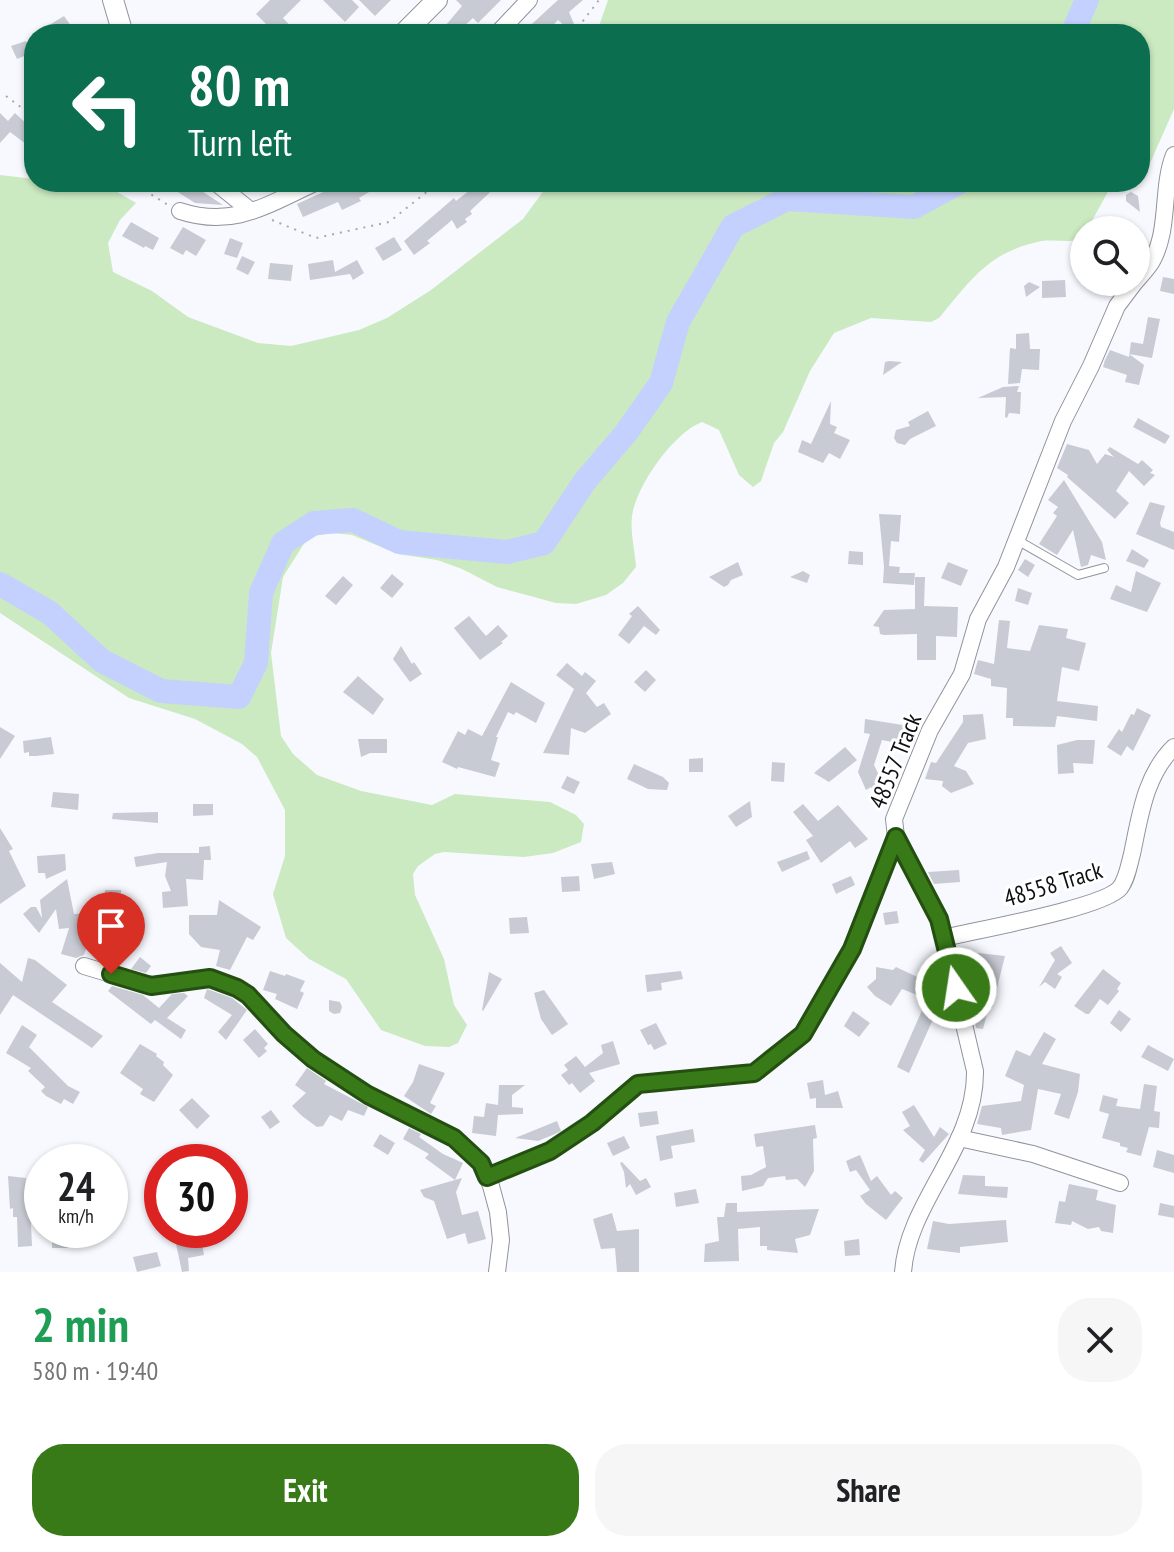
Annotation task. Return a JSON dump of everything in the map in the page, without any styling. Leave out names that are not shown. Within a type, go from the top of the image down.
[{"type":"street","points":[[113,0],[120,24]]},
{"type":"street","points":[[413,24],[437,0]]},
{"type":"street","points":[[506,24],[529,0]]},
{"type":"street","name":"48557 Track","points":[[1150,262],[1163,226],[1168,177],[1174,155]]},
{"type":"street","points":[[227,192],[251,211]]},
{"type":"street","points":[[180,211],[212,219],[227,219],[294,192]]},
{"type":"street","name":"48557 Track","points":[[903,1272],[916,1222],[959,1138],[972,1102],[975,1071],[944,938],[931,900],[896,837],[896,812],[930,730],[962,674],[978,619],[1006,567],[1063,421],[1117,306],[1125,296]]},
{"type":"street","name":"48558 Track","points":[[944,938],[1084,904],[1116,892],[1126,876],[1148,787],[1174,747]]},
{"type":"street","points":[[487,1177],[550,1151],[592,1123],[638,1084],[754,1073],[803,1034],[852,949],[896,837]]},
{"type":"street","points":[[84,966],[151,986],[210,978],[237,988],[313,1059],[368,1095],[454,1138],[481,1163],[487,1177],[498,1212],[501,1240],[497,1272]]},
{"type":"street","points":[[959,1138],[1033,1154],[1120,1183]]},
{"type":"lane","points":[[1017,540],[1078,575],[1104,568]]},
{"type":"path","points":[[581,24],[599,0]]},
{"type":"path","points":[[6,96],[24,110]]},
{"type":"path","points":[[148,192],[180,211]]},
{"type":"path","points":[[251,211],[316,238],[389,222],[426,192]]},
{"type":"green space","points":[[608,0],[1174,0],[1174,109],[1150,163],[1150,24],[600,23]]},
{"type":"green space","points":[[0,175],[24,178],[24,192],[117,192],[136,203],[120,220],[108,243],[113,272],[152,291],[188,317],[258,343],[291,346],[359,330],[387,318],[431,290],[523,219],[543,192],[1108,192],[1095,216],[1070,216],[1070,241],[1043,241],[1005,253],[981,270],[939,318],[931,322],[871,318],[834,333],[810,371],[783,432],[774,443],[761,481],[753,487],[739,475],[719,430],[702,422],[691,428],[669,448],[641,490],[632,516],[636,567],[623,583],[606,595],[576,604],[556,603],[497,587],[437,560],[398,554],[352,535],[332,533],[314,536],[305,542],[283,577],[271,653],[281,736],[293,754],[317,775],[361,791],[432,805],[455,794],[550,802],[576,815],[584,824],[581,842],[553,853],[524,857],[444,852],[435,854],[418,866],[413,874],[415,895],[444,959],[454,1005],[467,1025],[458,1043],[449,1047],[425,1046],[381,1030],[346,979],[309,959],[286,938],[273,894],[285,856],[285,810],[257,757],[242,744],[195,719],[129,698],[0,613]]},
{"type":"building","points":[[270,0],[301,0],[283,18],[289,24],[266,24],[256,14]]},
{"type":"building","points":[[323,0],[352,0],[359,7],[345,22]]},
{"type":"building","points":[[359,0],[391,0],[375,16]]},
{"type":"building","points":[[456,0],[501,0],[478,23],[473,18],[466,24],[447,24],[462,6]]},
{"type":"building","points":[[558,0],[583,0],[569,12],[574,24],[562,24],[558,20],[554,24],[532,24]]},
{"type":"building","points":[[64,16],[70,24],[51,24]]},
{"type":"building","points":[[24,42],[24,56],[17,59],[11,46]]},
{"type":"building","points":[[0,113],[8,121],[15,113],[24,122],[24,142],[10,132],[0,143]]},
{"type":"building","points":[[178,192],[203,192],[223,205],[195,203]]},
{"type":"building","points":[[323,192],[369,192],[359,198],[361,201],[342,210],[338,202],[303,217],[297,204]]},
{"type":"building","points":[[467,192],[490,192],[470,211],[472,214],[465,219],[467,222],[457,229],[452,220],[414,255],[404,241],[454,198],[456,201]]},
{"type":"building","points":[[1131,192],[1138,196],[1140,212],[1126,201],[1126,195]]},
{"type":"building","points":[[131,222],[159,238],[153,250],[122,236]]},
{"type":"building","points":[[183,227],[206,240],[196,256],[186,250],[183,255],[170,248]]},
{"type":"building","points":[[394,237],[402,250],[383,261],[375,248]]},
{"type":"building","points":[[230,238],[243,243],[237,258],[224,254]]},
{"type":"building","points":[[242,256],[255,262],[248,275],[236,269]]},
{"type":"building","points":[[333,260],[335,272],[357,260],[364,273],[353,280],[350,274],[310,280],[308,264]]},
{"type":"building","points":[[270,263],[293,265],[291,281],[268,279]]},
{"type":"building","points":[[1163,277],[1174,279],[1174,294],[1160,291]]},
{"type":"building","points":[[1065,280],[1066,297],[1042,298],[1042,281]]},
{"type":"building","points":[[1029,282],[1040,287],[1026,297],[1024,286]]},
{"type":"building","points":[[1148,317],[1160,319],[1152,358],[1129,354],[1131,342],[1143,344]]},
{"type":"building","points":[[1029,333],[1030,349],[1040,349],[1039,370],[1022,369],[1020,383],[1008,384],[1010,348],[1016,349],[1016,334]]},
{"type":"building","points":[[1110,350],[1129,357],[1129,354],[1144,365],[1139,385],[1125,382],[1127,375],[1103,367]]},
{"type":"building","points":[[889,361],[902,362],[883,375],[885,362]]},
{"type":"building","points":[[1019,386],[1020,414],[1009,413],[1007,418],[1006,397],[978,398],[1003,387]]},
{"type":"building","points":[[831,401],[830,424],[837,427],[834,433],[850,440],[840,459],[829,453],[823,463],[798,452],[802,440],[811,444]]},
{"type":"building","points":[[928,411],[936,426],[910,439],[905,445],[897,443],[894,438],[896,430],[910,426],[908,422]]},
{"type":"building","points":[[1138,418],[1170,436],[1165,444],[1133,427]]},
{"type":"building","points":[[1067,444],[1089,450],[1097,464],[1105,454],[1114,457],[1107,450],[1110,447],[1138,464],[1142,460],[1153,470],[1150,473],[1155,475],[1144,486],[1129,471],[1116,491],[1129,503],[1115,519],[1057,468]]},
{"type":"building","points":[[1064,480],[1102,542],[1106,560],[1091,555],[1088,565],[1081,567],[1073,530],[1057,555],[1039,544],[1057,516],[1053,513],[1058,507],[1048,500]]},
{"type":"building","points":[[1150,502],[1165,506],[1160,523],[1161,527],[1174,532],[1174,550],[1136,534]]},
{"type":"building","points":[[879,514],[901,515],[899,542],[891,541],[889,566],[900,567],[899,573],[915,573],[914,585],[883,583]]},
{"type":"building","points":[[1132,549],[1149,560],[1144,568],[1126,561]]},
{"type":"building","points":[[849,551],[863,552],[863,565],[848,564]]},
{"type":"building","points":[[1025,559],[1035,565],[1028,577],[1018,570]]},
{"type":"building","points":[[738,562],[743,575],[731,580],[728,585],[724,587],[709,577]]},
{"type":"building","points":[[948,562],[968,570],[961,586],[941,578]]},
{"type":"building","points":[[803,571],[810,575],[807,583],[790,577]]},
{"type":"building","points":[[1136,571],[1161,583],[1147,612],[1110,599],[1116,585],[1131,592]]},
{"type":"building","points":[[392,574],[404,584],[392,598],[380,588]]},
{"type":"building","points":[[343,576],[353,585],[336,605],[325,596]]},
{"type":"building","points":[[915,577],[925,577],[924,606],[958,607],[957,637],[936,636],[936,660],[917,660],[917,634],[884,635],[880,634],[879,627],[873,626],[884,610],[915,609]]},
{"type":"building","points":[[1018,588],[1032,593],[1028,605],[1015,601]]},
{"type":"building","points":[[638,606],[660,630],[656,635],[644,626],[629,644],[618,635],[632,616],[629,614]]},
{"type":"building","points":[[469,616],[486,636],[498,625],[508,636],[480,660],[454,628]]},
{"type":"building","points":[[999,620],[1010,621],[1007,648],[1030,651],[1039,625],[1068,629],[1066,638],[1086,643],[1079,671],[1062,667],[1057,701],[1098,706],[1097,721],[1057,716],[1055,727],[1013,726],[1013,718],[1006,718],[1007,688],[991,686],[991,679],[974,674],[978,660],[994,664]]},
{"type":"building","points":[[401,646],[422,674],[410,682],[393,659]]},
{"type":"building","points":[[567,663],[582,676],[585,672],[596,681],[586,693],[597,707],[604,703],[611,714],[585,733],[571,728],[569,755],[543,753],[574,689],[556,675]]},
{"type":"building","points":[[646,670],[656,680],[645,692],[634,682]]},
{"type":"building","points":[[358,676],[384,699],[373,715],[343,692]]},
{"type":"building","points":[[511,682],[545,703],[536,723],[516,712],[514,715],[508,712],[496,737],[491,760],[500,763],[495,777],[457,769],[442,762],[458,731],[465,735],[468,729],[482,736]]},
{"type":"building","points":[[1137,708],[1151,715],[1133,751],[1127,746],[1121,756],[1107,747],[1119,729],[1122,732]]},
{"type":"building","points":[[983,714],[986,739],[968,743],[954,766],[966,771],[974,784],[951,793],[942,786],[943,781],[925,779],[931,762],[936,763],[963,722],[963,715]]},
{"type":"building","points":[[865,719],[909,726],[908,739],[898,738],[897,743],[882,740],[874,765],[886,790],[875,795],[871,787],[866,790],[858,772],[870,734],[864,733]]},
{"type":"building","points":[[0,727],[15,736],[0,759]]},
{"type":"building","points":[[51,737],[54,754],[29,756],[29,752],[24,753],[23,741]]},
{"type":"building","points":[[358,739],[387,739],[387,753],[370,753],[361,757]]},
{"type":"building","points":[[1095,740],[1093,764],[1073,763],[1074,773],[1058,774],[1057,745]]},
{"type":"building","points":[[845,747],[857,760],[829,782],[814,773]]},
{"type":"building","points":[[703,758],[703,772],[689,772],[689,759]]},
{"type":"building","points":[[772,762],[785,763],[784,782],[771,781]]},
{"type":"building","points":[[634,764],[663,777],[669,783],[667,790],[648,789],[627,779]]},
{"type":"building","points":[[567,776],[580,782],[574,794],[561,788]]},
{"type":"building","points":[[53,792],[79,794],[78,810],[51,807]]},
{"type":"building","points":[[750,801],[752,817],[736,827],[728,816]]},
{"type":"building","points":[[193,804],[213,804],[213,815],[193,816]]},
{"type":"building","points":[[803,804],[818,821],[838,805],[868,839],[855,848],[850,841],[821,863],[806,840],[813,836],[793,812]]},
{"type":"building","points":[[158,812],[158,823],[112,819],[113,813]]},
{"type":"building","points":[[0,828],[13,849],[9,851],[26,886],[0,904]]},
{"type":"building","points":[[210,846],[211,860],[204,860],[203,880],[186,879],[188,906],[163,908],[162,892],[171,891],[165,876],[167,862],[136,867],[134,857],[158,853],[199,853],[199,847]]},
{"type":"building","points":[[807,851],[810,859],[782,872],[777,862]]},
{"type":"building","points":[[65,854],[66,870],[46,879],[45,873],[38,873],[37,856]]},
{"type":"building","points":[[612,862],[615,874],[594,879],[591,864]]},
{"type":"building","points":[[959,870],[960,882],[934,884],[928,872]]},
{"type":"building","points":[[579,876],[580,891],[562,892],[561,877]]},
{"type":"building","points":[[851,876],[855,885],[836,894],[832,884]]},
{"type":"building","points":[[67,879],[74,914],[97,913],[84,955],[76,958],[61,954],[69,928],[59,929],[56,909],[39,933],[23,914],[36,907],[42,918],[40,900]]},
{"type":"building","points":[[105,890],[121,890],[121,903],[105,903]]},
{"type":"building","points":[[219,900],[261,927],[253,940],[247,937],[230,970],[216,966],[220,950],[201,947],[189,934],[189,915],[217,915]]},
{"type":"building","points":[[897,911],[899,923],[885,925],[883,913]]},
{"type":"building","points":[[527,917],[529,933],[510,934],[509,918]]},
{"type":"building","points":[[123,939],[128,951],[112,957],[108,945]]},
{"type":"building","points":[[1061,946],[1072,963],[1057,974],[1062,977],[1055,989],[1045,982],[1039,987],[1055,960],[1050,953]]},
{"type":"building","points":[[969,952],[1005,956],[992,1008],[989,1007],[983,1029],[976,1028],[975,1022],[988,967],[968,965]]},
{"type":"building","points":[[140,957],[151,966],[146,973],[131,969]]},
{"type":"building","points":[[28,958],[67,985],[52,1002],[103,1036],[92,1048],[13,995],[0,1015],[0,963],[22,982]]},
{"type":"building","points":[[876,967],[893,970],[896,967],[943,989],[939,997],[942,999],[909,1073],[897,1067],[927,999],[902,989],[891,1006],[875,996],[867,987],[876,979]]},
{"type":"building","points":[[1103,969],[1121,983],[1117,989],[1119,991],[1108,1005],[1100,999],[1086,1014],[1074,1006]]},
{"type":"building","points":[[270,971],[305,981],[297,1009],[275,999],[277,994],[263,990]]},
{"type":"building","points":[[681,971],[683,979],[661,983],[662,990],[647,992],[645,975]]},
{"type":"building","points":[[489,972],[502,979],[483,1011],[482,1010]]},
{"type":"building","points":[[112,986],[143,995],[159,1008],[172,994],[184,993],[188,996],[167,1018],[186,1030],[181,1039],[155,1020],[151,1024],[108,991]]},
{"type":"building","points":[[207,989],[232,998],[247,1010],[226,1040],[218,1032],[232,1015],[204,998]]},
{"type":"building","points":[[544,990],[568,1024],[552,1035],[541,1019],[534,993]]},
{"type":"building","points":[[329,1000],[340,1002],[340,1013],[329,1011]]},
{"type":"building","points":[[1119,1010],[1131,1019],[1121,1032],[1110,1023]]},
{"type":"building","points":[[853,1011],[870,1023],[859,1037],[844,1026]]},
{"type":"building","points":[[656,1023],[667,1044],[654,1050],[640,1030]]},
{"type":"building","points":[[22,1025],[37,1035],[29,1047],[68,1086],[80,1092],[73,1104],[64,1099],[61,1104],[46,1096],[41,1091],[45,1087],[28,1071],[31,1068],[6,1053]]},
{"type":"building","points":[[255,1029],[268,1044],[264,1048],[267,1051],[259,1058],[243,1040]]},
{"type":"building","points":[[1044,1032],[1056,1039],[1042,1064],[1080,1074],[1069,1119],[1054,1114],[1061,1094],[1038,1089],[1031,1130],[1002,1135],[1001,1128],[977,1124],[982,1106],[1021,1101],[1024,1085],[1005,1076],[1016,1050],[1030,1056]]},
{"type":"building","points":[[613,1041],[620,1064],[589,1073],[595,1081],[580,1093],[572,1083],[569,1085],[561,1075],[568,1070],[564,1065],[576,1056],[585,1067],[603,1053],[601,1045]]},
{"type":"building","points":[[140,1044],[157,1054],[173,1075],[154,1102],[140,1094],[143,1089],[120,1073]]},
{"type":"building","points":[[1148,1045],[1174,1059],[1168,1071],[1141,1057]]},
{"type":"building","points":[[419,1064],[445,1073],[430,1103],[436,1106],[431,1114],[404,1096]]},
{"type":"building","points":[[307,1068],[326,1081],[324,1084],[368,1107],[364,1116],[348,1110],[342,1121],[330,1115],[323,1126],[317,1127],[302,1116],[292,1106],[306,1093],[295,1085]]},
{"type":"building","points":[[823,1080],[825,1095],[838,1091],[843,1108],[816,1108],[816,1098],[810,1099],[807,1083]]},
{"type":"building","points":[[1144,1084],[1157,1086],[1154,1111],[1160,1112],[1159,1128],[1149,1127],[1141,1156],[1126,1152],[1128,1148],[1120,1146],[1120,1143],[1102,1138],[1109,1114],[1099,1111],[1103,1095],[1118,1099],[1116,1106],[1140,1109]]},
{"type":"building","points":[[499,1085],[525,1085],[512,1095],[512,1107],[523,1108],[523,1114],[498,1115],[496,1136],[472,1133],[474,1116],[484,1117],[486,1103],[498,1105]]},
{"type":"building","points":[[192,1098],[210,1116],[197,1129],[179,1110]]},
{"type":"building","points":[[914,1105],[934,1137],[940,1127],[949,1134],[923,1163],[919,1160],[925,1150],[903,1130],[910,1126],[902,1112]]},
{"type":"building","points":[[271,1110],[280,1122],[270,1129],[261,1117]]},
{"type":"building","points":[[657,1111],[659,1124],[640,1127],[638,1113]]},
{"type":"building","points":[[557,1121],[561,1131],[538,1141],[515,1138]]},
{"type":"building","points":[[815,1125],[814,1171],[805,1187],[797,1179],[786,1180],[785,1176],[768,1178],[763,1186],[742,1191],[741,1176],[751,1175],[766,1167],[763,1146],[756,1147],[754,1134]]},
{"type":"building","points":[[409,1128],[421,1134],[419,1137],[443,1154],[463,1163],[455,1180],[425,1158],[429,1154],[403,1139]]},
{"type":"building","points":[[693,1129],[695,1142],[671,1146],[673,1158],[660,1161],[656,1136]]},
{"type":"building","points":[[380,1134],[395,1143],[388,1155],[373,1146]]},
{"type":"building","points":[[624,1136],[630,1148],[613,1156],[607,1143]]},
{"type":"building","points":[[1157,1150],[1174,1155],[1174,1173],[1153,1167]]},
{"type":"building","points":[[860,1155],[871,1181],[877,1176],[891,1195],[895,1191],[903,1198],[886,1220],[860,1196],[870,1190],[856,1170],[850,1172],[846,1161]]},
{"type":"building","points":[[622,1162],[640,1181],[646,1178],[651,1187],[636,1195],[630,1184],[626,1188]]},
{"type":"building","points":[[963,1175],[985,1176],[985,1186],[1008,1187],[1007,1198],[958,1194]]},
{"type":"building","points":[[8,1176],[24,1178],[24,1247],[18,1247],[17,1217],[13,1217],[13,1208],[10,1209]]},
{"type":"building","points":[[462,1178],[456,1192],[462,1215],[478,1211],[486,1239],[468,1244],[465,1233],[447,1239],[434,1201],[424,1197],[420,1190]]},
{"type":"building","points":[[1069,1184],[1098,1190],[1096,1200],[1116,1205],[1113,1233],[1101,1231],[1099,1227],[1088,1229],[1072,1221],[1071,1225],[1055,1223],[1059,1201],[1065,1202]]},
{"type":"building","points":[[696,1189],[699,1203],[676,1207],[674,1193]]},
{"type":"building","points":[[726,1203],[737,1203],[737,1212],[819,1209],[810,1235],[795,1239],[798,1253],[767,1250],[767,1246],[760,1246],[760,1227],[738,1229],[739,1261],[704,1262],[705,1244],[719,1241],[717,1217],[724,1217]]},
{"type":"building","points":[[1160,1203],[1174,1206],[1174,1218],[1158,1215]]},
{"type":"building","points":[[612,1213],[617,1231],[639,1229],[639,1272],[617,1272],[615,1248],[601,1249],[593,1219]]},
{"type":"building","points":[[1006,1220],[1008,1242],[960,1247],[960,1253],[927,1249],[933,1221],[949,1224]]},
{"type":"building","points":[[859,1239],[860,1255],[845,1256],[844,1241]]},
{"type":"building","points":[[177,1248],[203,1248],[204,1255],[188,1258],[189,1271],[182,1272]]},
{"type":"building","points":[[157,1252],[161,1266],[137,1272],[133,1257]]},
{"type":"waterway","points":[[1076,24],[1087,0]]},
{"type":"waterway","points":[[0,584],[50,613],[102,661],[161,691],[239,697],[256,663],[261,593],[283,543],[314,523],[353,520],[399,542],[507,552],[544,543],[585,481],[626,433],[661,383],[678,322],[733,226],[787,199],[914,207],[942,192]]},
{"type":"route","points":[[111,974],[151,986],[210,978],[237,988],[259,1005],[297,1047],[313,1059],[368,1095],[440,1129],[466,1147],[481,1163],[487,1177],[550,1151],[592,1123],[638,1084],[754,1073],[803,1034],[852,949],[896,837],[939,919],[956,988]]}]
